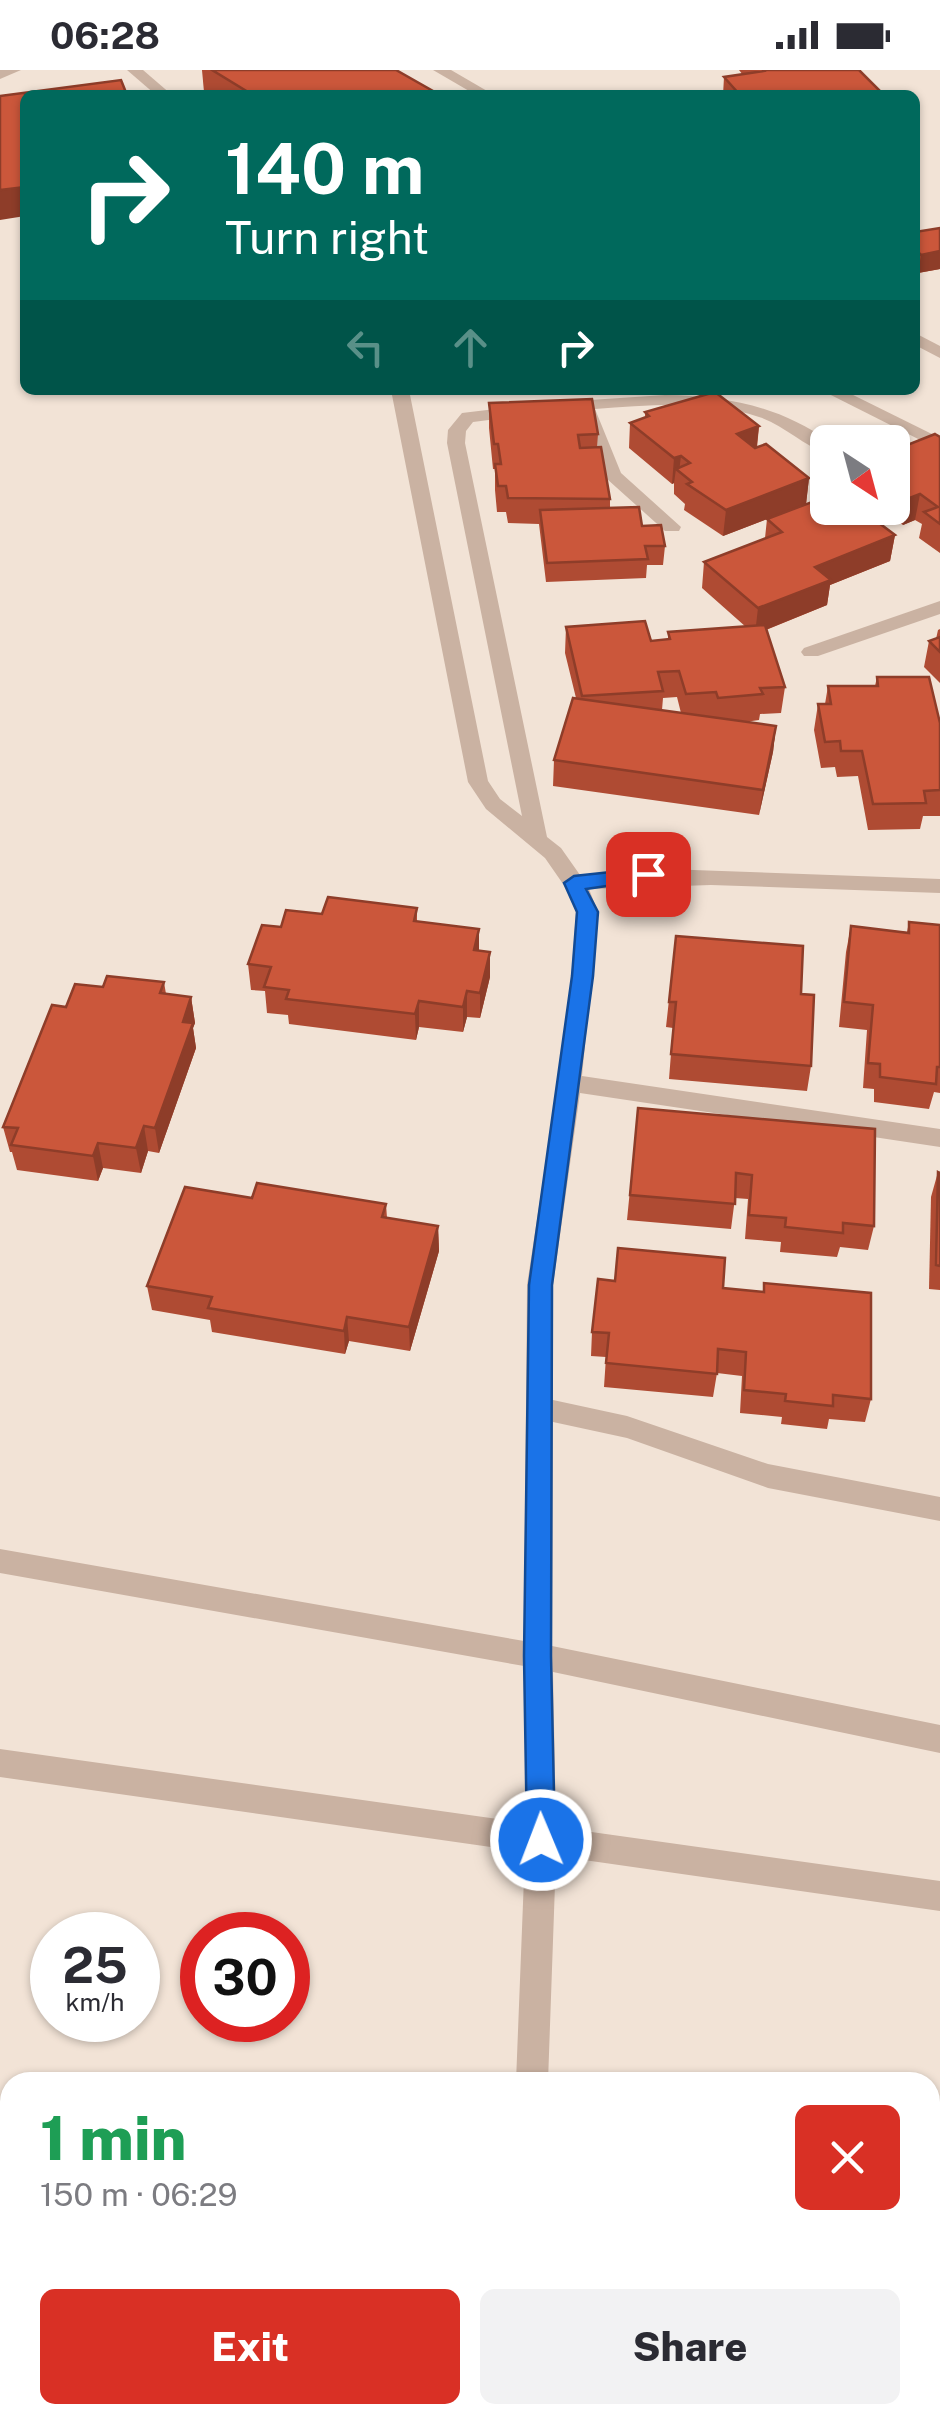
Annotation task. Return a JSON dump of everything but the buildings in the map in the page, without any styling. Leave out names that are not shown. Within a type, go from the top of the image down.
[{"type":"street","points":[[0,75],[14,70]]},
{"type":"street","points":[[134,70],[159,90]]},
{"type":"street","points":[[440,70],[477,90]]},
{"type":"street","points":[[401,395],[478,782],[493,804],[554,853],[588,912],[540,1285],[541,1840],[532,2072]]},
{"type":"street","points":[[840,395],[940,446]]},
{"type":"street","points":[[537,840],[456,443],[460,424],[477,414],[675,398],[724,402],[773,415],[810,437]]},
{"type":"street","points":[[585,405],[613,475],[672,527]]},
{"type":"street","points":[[811,652],[940,607]]},
{"type":"street","points":[[574,883],[648,874],[884,888],[940,886]]},
{"type":"street","points":[[569,1083],[940,1138]]},
{"type":"street","points":[[539,1408],[627,1427],[768,1476],[864,1498],[940,1508]]},
{"type":"street","points":[[0,1561],[538,1656],[940,1739]]},
{"type":"street","points":[[0,1762],[940,1896]]},
{"type":"route","points":[[541,1840],[540,1285],[580,1009],[588,912],[574,883],[648,874]]}]
